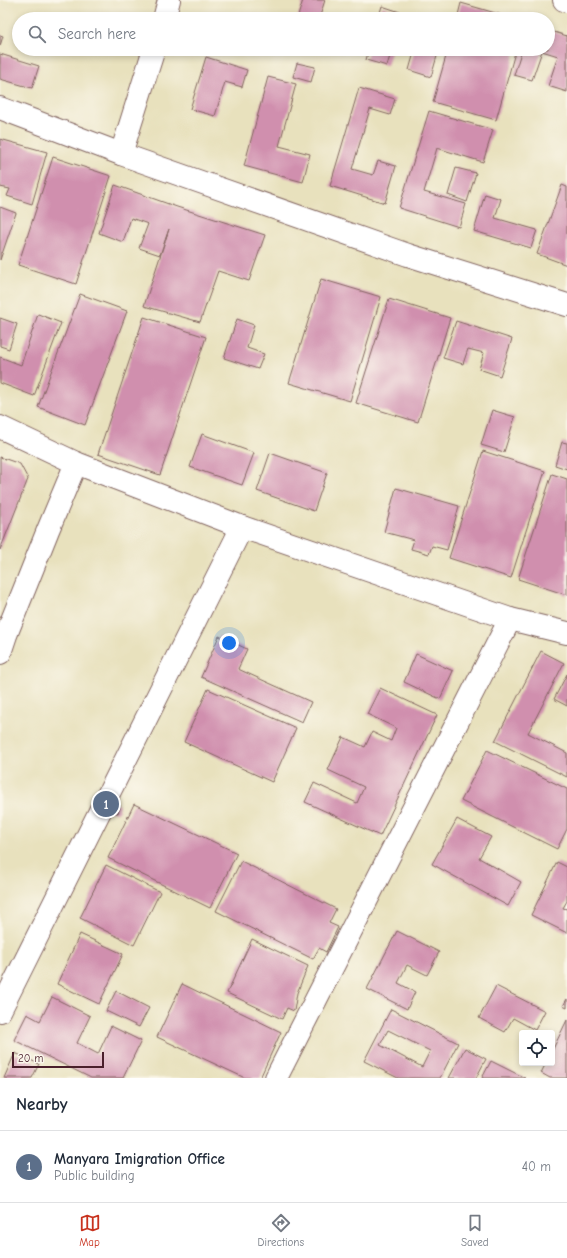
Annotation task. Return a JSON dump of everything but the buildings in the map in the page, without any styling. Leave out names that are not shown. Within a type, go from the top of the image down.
[{"type":"street","points":[[166,12],[170,0]]},
{"type":"street","points":[[121,154],[152,56]]},
{"type":"street","points":[[0,108],[121,154],[408,255],[567,305]]},
{"type":"street","points":[[0,427],[76,463],[242,528],[510,619],[567,633]]},
{"type":"street","points":[[0,653],[76,463]]},
{"type":"street","points":[[0,1011],[242,528]]},
{"type":"street","points":[[276,1078],[510,619]]},
{"type":"place","name":"Manyara Imigration Office","points":[[106,804]]}]
